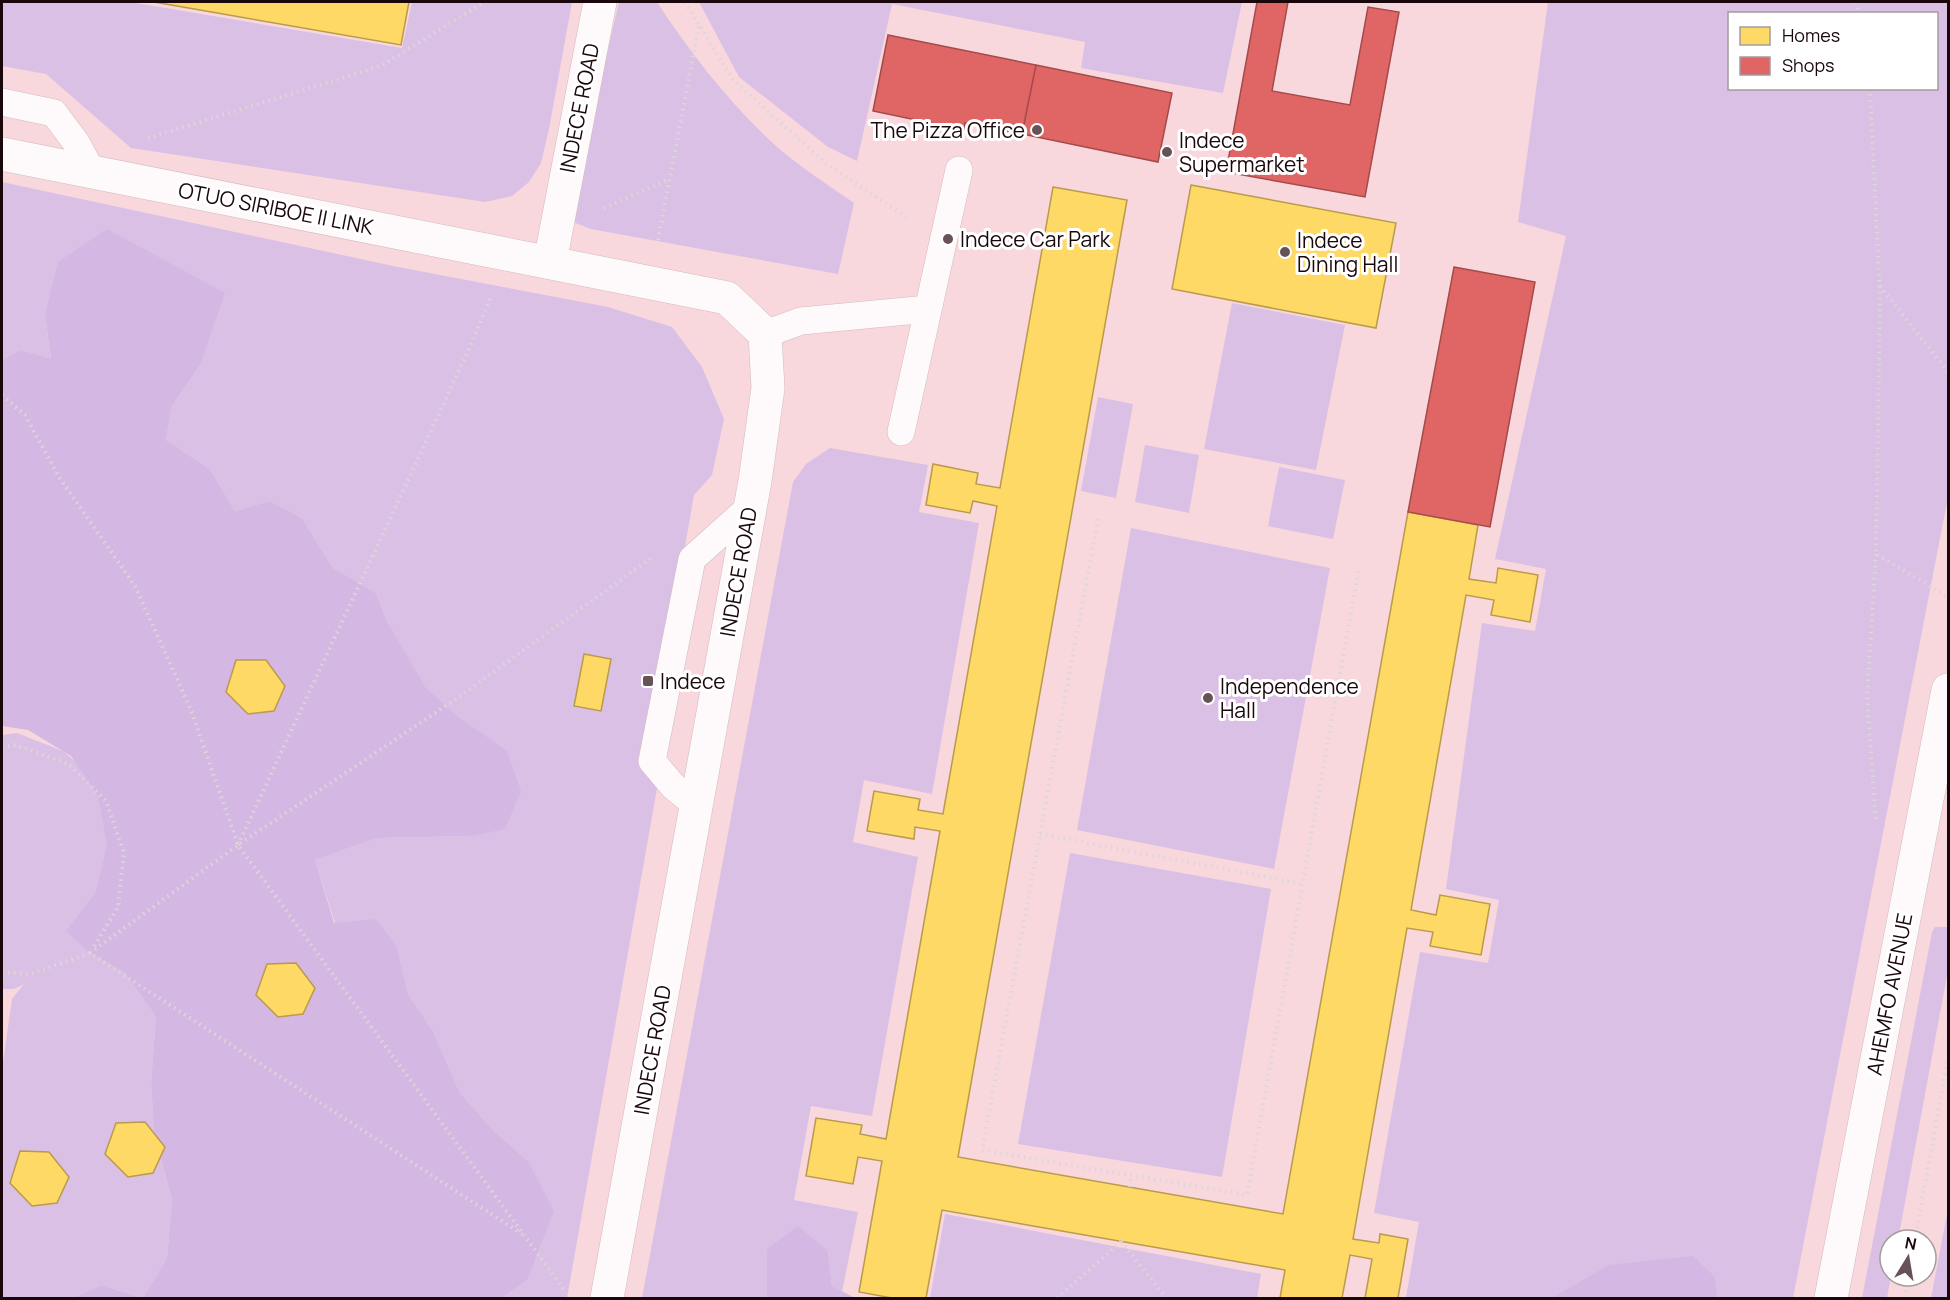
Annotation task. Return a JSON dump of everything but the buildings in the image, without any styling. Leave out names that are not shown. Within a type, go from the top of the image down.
[{"type":"street","name":"INDECE ROAD","points":[[550,262],[600,2]]},
{"type":"street","name":"OTUO SIRIBOE II LINK","points":[[2,154],[550,262]]},
{"type":"street","points":[[550,262],[727,298],[765,334]]},
{"type":"street","name":"INDECE ROAD","points":[[607,1299],[750,507],[768,388],[765,334]]},
{"type":"street","name":"AHEMFO AVENUE","points":[[1831,1299],[1948,690]]},
{"type":"lane","points":[[2,102],[54,113],[77,144],[92,172]]},
{"type":"lane","points":[[901,432],[959,170]]},
{"type":"lane","points":[[765,334],[801,321],[928,309]]},
{"type":"lane","points":[[696,805],[673,786],[652,761],[692,560],[750,507]]},
{"type":"path","points":[[143,139],[381,66],[484,2]]},
{"type":"path","points":[[685,2],[733,80],[776,120],[828,165],[944,242]]},
{"type":"path","points":[[650,282],[699,25]]},
{"type":"path","points":[[1870,90],[1879,286],[1876,554],[1867,696],[1877,834]]},
{"type":"path","points":[[556,229],[669,179]]},
{"type":"path","points":[[238,845],[470,347],[509,254]]},
{"type":"path","points":[[1879,286],[1948,372]]},
{"type":"path","points":[[2,395],[25,415],[59,477],[135,586],[191,710],[238,845],[571,1299]]},
{"type":"path","points":[[1098,519],[982,1150],[1247,1195],[1359,567]]},
{"type":"path","points":[[2,972],[30,974],[90,953],[238,845],[456,699],[656,554]]},
{"type":"path","points":[[1876,554],[1948,597]]},
{"type":"path","points":[[2,747],[16,745],[68,764],[106,801],[124,853],[118,907],[90,953]]},
{"type":"path","points":[[1040,834],[1303,884]]},
{"type":"path","points":[[90,953],[525,1236]]},
{"type":"path","points":[[1917,1228],[1948,1057]]},
{"type":"path","points":[[1130,1187],[1131,1175]]},
{"type":"path","points":[[1057,1299],[1121,1241],[1166,1299]]},
{"type":"shaded area","points":[[2,2],[1948,2],[1948,1298],[2,1298]]},
{"type":"shaded area","points":[[2,2],[130,2],[402,48],[412,2],[572,2],[541,163],[529,182],[512,196],[485,202],[131,148],[46,74],[2,66]]},
{"type":"shaded area","points":[[619,2],[657,2],[712,78],[759,130],[814,176],[854,203],[838,274],[591,229],[573,222],[571,209]]},
{"type":"shaded area","points":[[699,2],[1242,2],[1223,93],[1081,68],[1085,42],[892,4],[857,161],[828,147],[739,77]]},
{"type":"shaded area","points":[[1548,2],[1948,2],[1948,497],[1793,1298],[1718,1298],[1715,1277],[1608,1265],[1551,1298],[1406,1298],[1419,1222],[1374,1213],[1420,952],[1488,963],[1499,900],[1446,889],[1482,623],[1535,631],[1546,569],[1495,559],[1566,236],[1518,222]]},
{"type":"shaded area","points":[[2,182],[398,267],[608,307],[672,327],[702,367],[724,419],[712,475],[694,495],[665,660],[674,692],[567,1298],[502,1298],[527,1280],[528,1161],[494,1131],[460,1093],[433,1031],[408,994],[397,947],[335,923],[315,860],[377,838],[471,836],[460,718],[424,687],[387,621],[376,593],[333,568],[302,518],[270,501],[235,511],[210,469],[166,440],[172,406],[200,365],[45,315],[51,360],[20,350],[2,360]]},
{"type":"shaded area","points":[[107,229],[225,293],[200,365],[172,406],[166,440],[210,469],[235,511],[270,501],[302,518],[333,568],[376,593],[387,621],[425,687],[460,718],[507,751],[521,791],[505,829],[471,836],[377,838],[315,860],[334,923],[376,919],[397,947],[408,994],[433,1031],[460,1093],[494,1131],[528,1161],[554,1211],[527,1280],[502,1298],[143,1298],[167,1258],[172,1200],[154,1133],[151,1082],[156,1017],[125,973],[90,953],[66,931],[96,892],[107,845],[98,796],[71,756],[28,730],[2,726],[2,360],[20,350],[51,359],[45,315],[58,262]]},
{"type":"shaded area","points":[[1232,303],[1345,325],[1316,470],[1204,449]]},
{"type":"shaded area","points":[[1098,397],[1133,404],[1116,498],[1081,491]]},
{"type":"shaded area","points":[[1145,445],[1199,455],[1189,513],[1135,502]]},
{"type":"shaded area","points":[[830,448],[928,465],[919,512],[979,523],[932,794],[864,780],[853,842],[918,857],[872,1116],[811,1106],[794,1200],[858,1212],[842,1292],[832,1286],[828,1251],[767,1249],[767,1298],[642,1298],[793,482],[806,464]]},
{"type":"shaded area","points":[[1279,467],[1345,480],[1333,539],[1268,526]]},
{"type":"shaded area","points":[[1131,528],[1330,568],[1274,869],[1077,830]]},
{"type":"shaded area","points":[[17,733],[63,751],[102,785],[127,835],[90,953],[125,973],[156,1017],[151,1082],[154,1133],[172,1200],[167,1258],[143,1298],[101,1285],[73,1298],[2,1298],[2,1070],[12,999],[24,984],[14,989],[2,989],[2,735]]},
{"type":"shaded area","points":[[1070,853],[1271,889],[1222,1177],[1018,1144]]},
{"type":"shaded area","points":[[1935,927],[1948,927],[1948,970],[1900,1228],[1878,1228],[1878,1288],[1889,1288],[1887,1298],[1862,1298],[1932,932]]},
{"type":"shaded area","points":[[1948,1209],[1948,1298],[1931,1298],[1933,1288],[1938,1288],[1938,1261]]},
{"type":"shaded area","points":[[945,1214],[1261,1274],[1257,1298],[930,1298]]},
{"type":"shaded area","points":[[798,1226],[828,1251],[832,1286],[855,1298],[767,1298],[767,1249]]},
{"type":"shaded area","points":[[1693,1256],[1715,1277],[1718,1298],[1551,1298],[1608,1265]]},
{"type":"shaded area","points":[[101,1285],[143,1298],[73,1298]]},
{"type":"place","name":"The Pizza Office","points":[[1037,130]]},
{"type":"place","name":"Indece Supermarket","points":[[1167,152]]},
{"type":"place","name":"Indece Car Park","points":[[948,239]]},
{"type":"place","name":"Indece Dining Hall","points":[[1285,252]]},
{"type":"place","name":"Indece","points":[[648,681]]},
{"type":"place","name":"Independence Hall","points":[[1208,698]]}]
